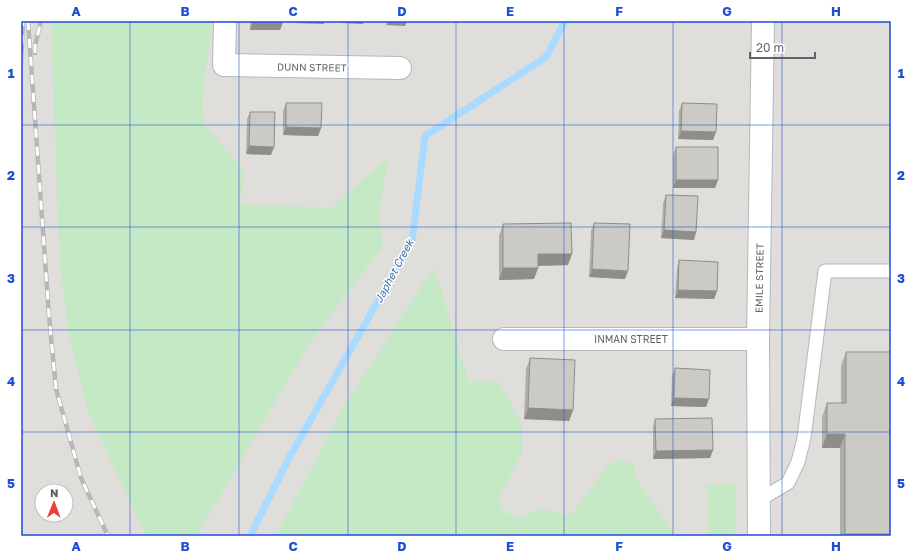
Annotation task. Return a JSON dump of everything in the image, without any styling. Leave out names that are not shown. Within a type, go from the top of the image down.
[{"type":"street","name":"DUNN STREET","points":[[225,21],[224,65],[400,68]]},
{"type":"street","name":"EMILE STREET","points":[[759,536],[758,339],[763,21]]},
{"type":"street","name":"INMAN STREET","points":[[504,339],[758,339]]},
{"type":"lane","points":[[759,500],[788,483],[798,462],[804,438],[825,271],[891,271]]},
{"type":"shaded area","points":[[21,21],[891,21],[891,536],[21,536]]},
{"type":"green space","points":[[51,21],[212,21],[202,102],[204,124],[244,171],[240,204],[331,208],[388,157],[379,213],[383,246],[306,349],[197,536],[146,536],[89,414],[69,338],[59,251]]},
{"type":"green space","points":[[434,267],[469,382],[499,382],[522,425],[522,453],[503,488],[498,501],[506,513],[523,519],[538,508],[571,515],[608,465],[621,459],[633,464],[638,482],[676,536],[276,536],[346,402]]},
{"type":"green space","points":[[736,484],[735,536],[707,536],[707,485]]},
{"type":"building","points":[[283,21],[283,22],[253,22]]},
{"type":"building","points":[[286,103],[322,103],[321,128],[286,127]]},
{"type":"building","points":[[682,103],[717,104],[716,132],[681,131]]},
{"type":"building","points":[[250,112],[275,112],[274,147],[249,146]]},
{"type":"building","points":[[676,147],[718,147],[718,180],[676,180]]},
{"type":"building","points":[[666,195],[698,196],[696,232],[664,230]]},
{"type":"building","points":[[571,223],[572,254],[538,254],[538,268],[503,268],[503,224]]},
{"type":"building","points":[[594,223],[630,224],[628,271],[592,269]]},
{"type":"building","points":[[679,260],[718,262],[717,291],[678,290]]},
{"type":"building","points":[[846,352],[891,352],[891,534],[845,534],[845,434],[827,434],[827,403],[846,403]]},
{"type":"building","points":[[530,358],[575,360],[573,410],[528,408]]},
{"type":"building","points":[[675,368],[710,370],[709,399],[674,398]]},
{"type":"building","points":[[712,418],[713,450],[656,451],[655,419]]},
{"type":"waterway","name":"Japhet Creek","points":[[250,536],[289,458],[412,241],[425,136],[546,57],[565,21]]},
{"type":"railway","points":[[21,62],[23,21]]},
{"type":"railway","points":[[28,21],[49,316],[56,389],[81,478],[108,536]]},
{"type":"railway","points":[[35,53],[35,46],[41,21]]}]
